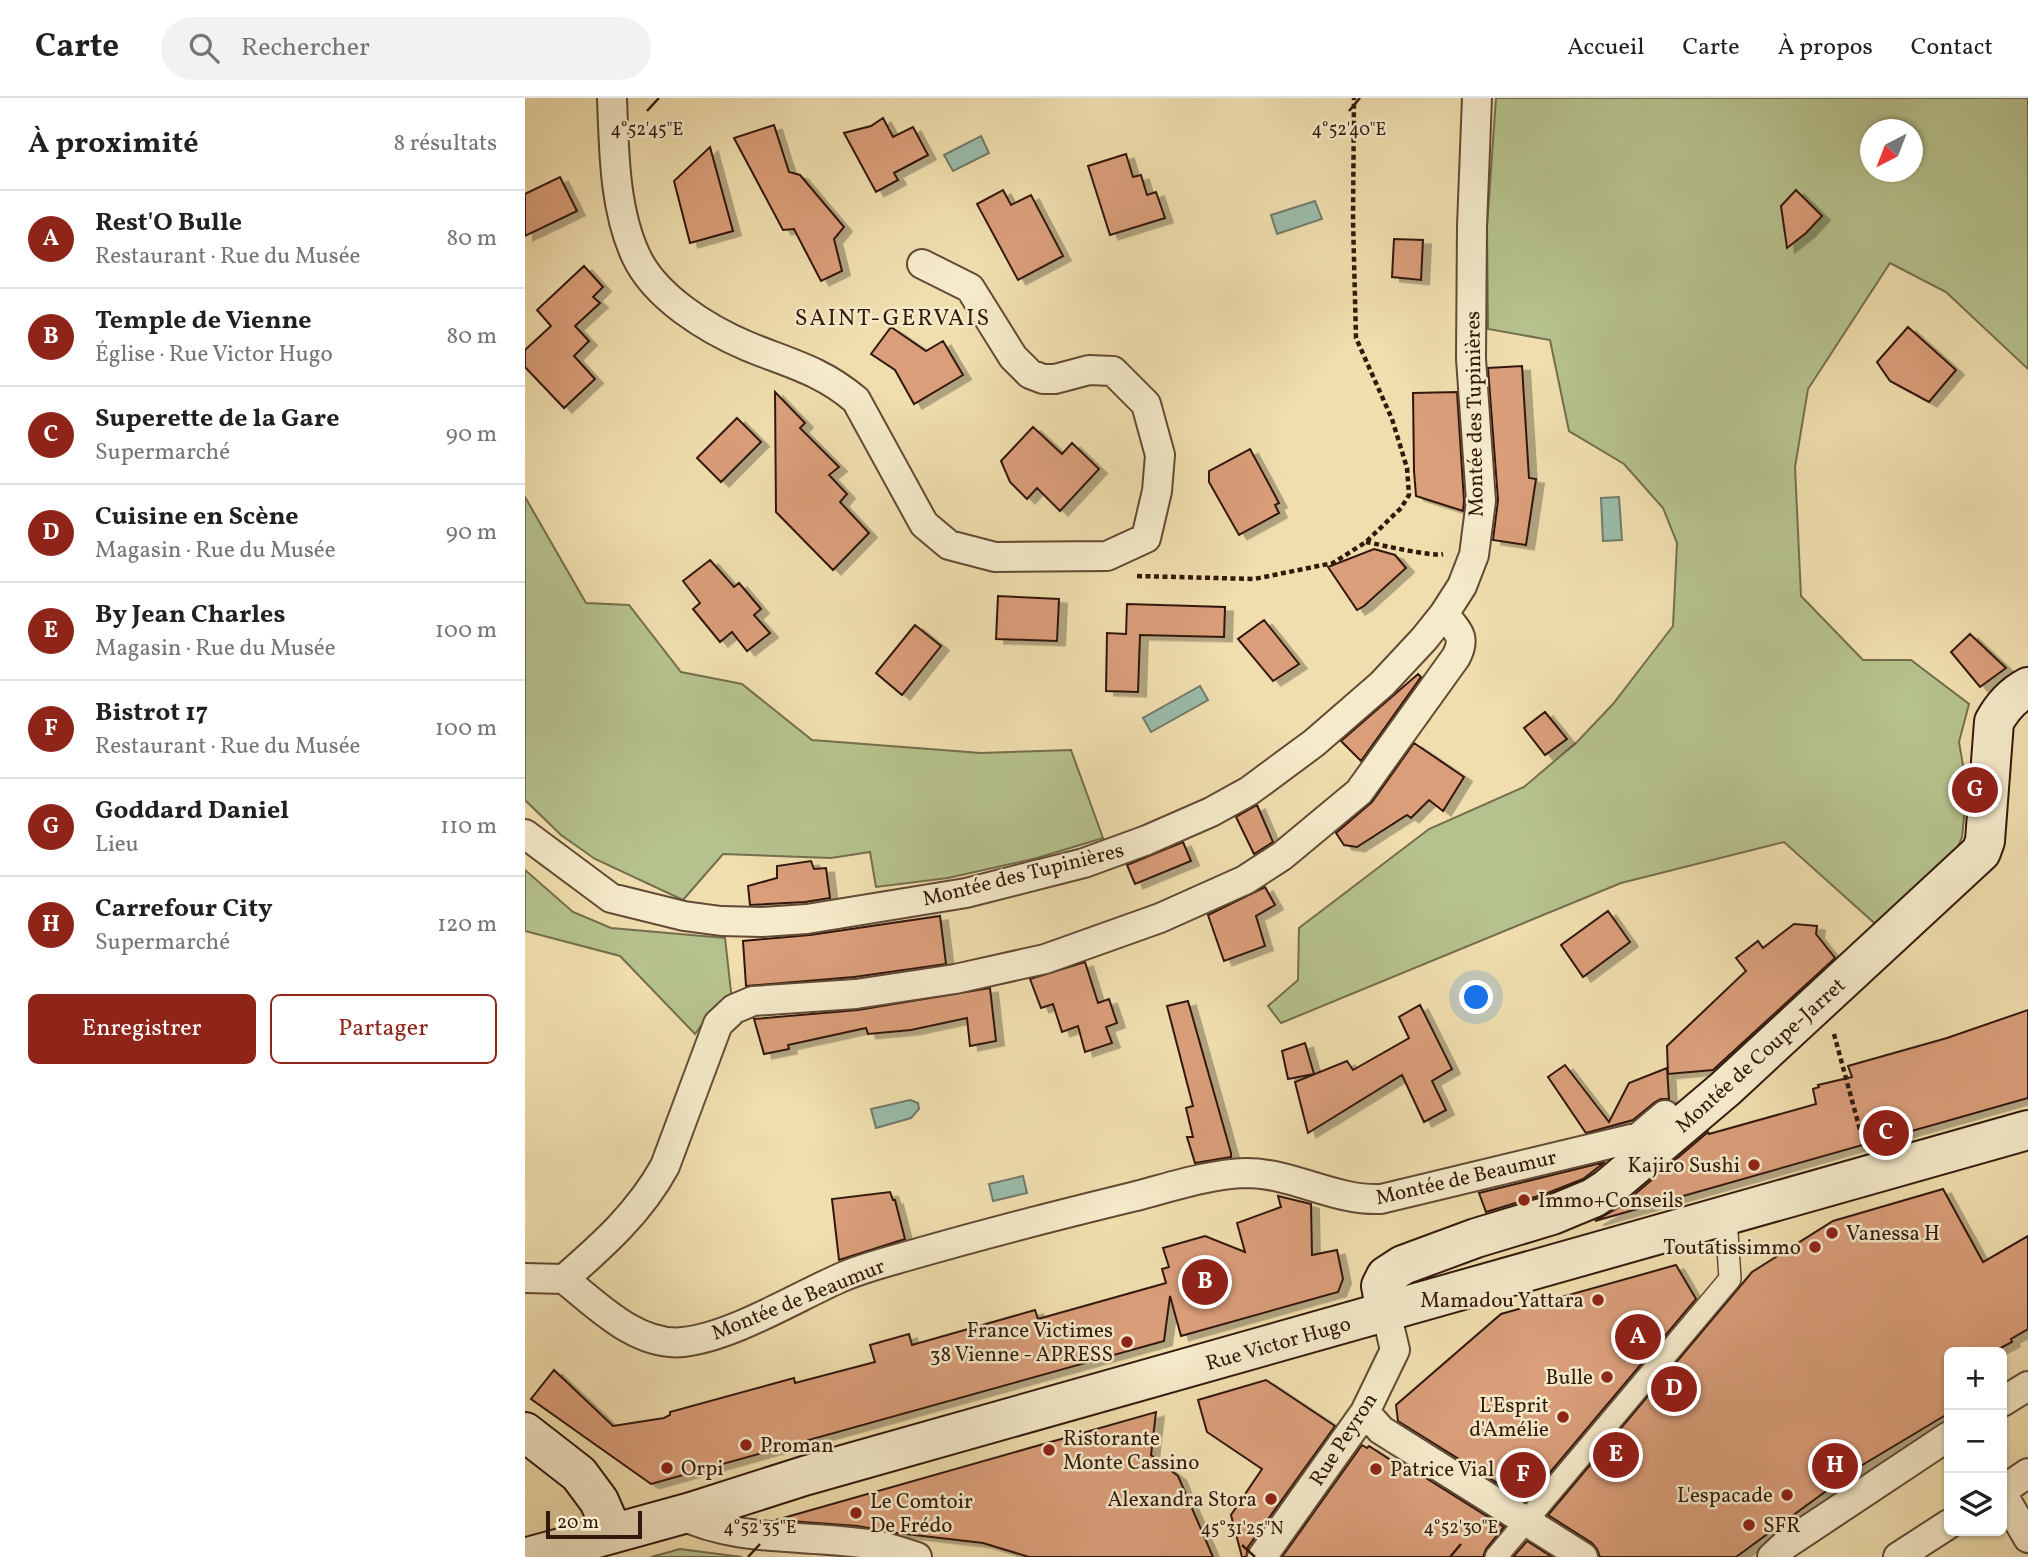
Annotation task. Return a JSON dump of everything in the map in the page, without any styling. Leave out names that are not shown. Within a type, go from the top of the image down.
[{"type":"main road","name":"Montée de Coupe-Jarret","points":[[1386,1312],[1381,1286],[1386,1276],[1403,1265],[1476,1238],[1552,1215],[1593,1198],[1624,1176],[1725,1089],[1981,852],[1985,841],[1994,722],[2000,710],[2028,687]]},
{"type":"main road","name":"Rue Victor Hugo","points":[[528,1557],[568,1551],[613,1533],[804,1476],[2028,1130]]},
{"type":"main road","points":[[525,1432],[579,1474],[599,1501],[613,1533]]},
{"type":"street","points":[[612,98],[619,194],[625,223],[637,258],[661,291],[685,312],[719,334],[811,370],[839,386],[856,400],[923,524],[949,545],[995,557],[1107,556],[1146,538],[1157,491],[1160,455],[1146,404],[1113,371],[1089,370],[1055,380],[1030,374],[1013,357],[970,288],[922,264]]},
{"type":"street","name":"Montée des Tupinières","points":[[525,835],[611,898],[684,916],[722,921],[807,919],[966,893],[1084,863],[1135,845],[1211,812],[1249,791],[1314,743],[1382,684],[1444,614],[1462,586],[1474,555],[1481,501],[1472,359],[1472,226],[1477,98]]},
{"type":"street","points":[[525,1278],[564,1279],[617,1232],[653,1188],[665,1166],[718,1024],[734,1009],[753,1001],[856,994],[955,979],[1045,958],[1160,918],[1245,880],[1282,856],[1359,792],[1456,657],[1462,646],[1461,636],[1444,614]]},
{"type":"street","name":"Montée de Beaumur","points":[[564,1279],[626,1326],[650,1338],[682,1342],[722,1332],[843,1277],[948,1245],[1174,1186],[1245,1173],[1294,1181],[1362,1200],[1381,1199],[1639,1137],[1697,1088],[1725,1089]]},
{"type":"street","points":[[1496,1557],[1730,1279],[1726,1217]]},
{"type":"street","name":"Rue Peyron","points":[[1262,1557],[1365,1412],[1395,1350],[1386,1312]]},
{"type":"street","points":[[2007,1399],[2028,1386]]},
{"type":"street","points":[[1365,1412],[1381,1430],[1583,1557]]},
{"type":"street","points":[[1772,1557],[1785,1545],[1944,1439]]},
{"type":"street","points":[[2007,1488],[2028,1473]]},
{"type":"street","points":[[2007,1501],[2028,1538]]},
{"type":"street","points":[[678,1514],[698,1524],[724,1530],[881,1546],[917,1557]]},
{"type":"street","points":[[1898,1557],[1944,1527]]},
{"type":"path","points":[[1107,556],[1120,574],[1161,578],[1254,579],[1333,563],[1366,542],[1401,508],[1409,495],[1407,468],[1392,419],[1356,338],[1354,98]]},
{"type":"path","points":[[1366,542],[1420,551],[1434,557],[1445,554]]},
{"type":"path","points":[[1833,1030],[1872,1175]]},
{"type":"green space","points":[[1496,98],[2028,98],[2028,369],[1946,292],[1890,263],[1808,389],[1795,467],[1801,596],[1863,660],[1911,660],[1969,704],[1959,742],[1967,789],[1962,837],[1957,849],[1881,929],[1784,842],[1621,883],[1281,1023],[1268,1006],[1298,980],[1299,928],[1429,829],[1524,787],[1577,742],[1613,704],[1673,626],[1677,543],[1663,508],[1624,464],[1569,431],[1550,340],[1488,329],[1487,227]]},
{"type":"green space","points":[[525,497],[586,603],[629,605],[681,672],[742,684],[812,740],[981,753],[1071,750],[1103,838],[1037,858],[948,878],[876,887],[870,852],[831,858],[723,854],[683,900],[595,859],[561,835],[525,800]]},
{"type":"green space","points":[[525,870],[573,912],[611,928],[725,938],[732,1001],[706,1019],[695,1034],[620,956],[525,931]]},
{"type":"green space","points":[[680,1549],[742,1557],[651,1557]]},
{"type":"shaded area","points":[[981,136],[989,153],[953,171],[944,155]]},
{"type":"shaded area","points":[[1315,201],[1322,219],[1277,234],[1271,215]]},
{"type":"shaded area","points":[[1619,497],[1622,540],[1603,541],[1601,498]]},
{"type":"shaded area","points":[[1200,686],[1208,700],[1151,732],[1143,718]]},
{"type":"shaded area","points":[[910,1100],[918,1103],[919,1109],[911,1118],[876,1128],[871,1109]]},
{"type":"shaded area","points":[[1023,1176],[1027,1193],[993,1201],[989,1184]]},
{"type":"building","points":[[883,118],[893,137],[913,127],[928,155],[894,173],[898,180],[876,192],[844,133],[871,126]]},
{"type":"building","points":[[774,125],[789,172],[800,175],[844,227],[834,239],[842,271],[821,281],[794,229],[783,230],[734,138]]},
{"type":"building","points":[[710,147],[733,231],[690,243],[674,181]]},
{"type":"building","points":[[1126,154],[1133,177],[1141,175],[1147,195],[1156,192],[1165,218],[1110,235],[1088,166]]},
{"type":"building","points":[[560,177],[577,211],[525,236],[525,194]]},
{"type":"building","points":[[1003,190],[1011,205],[1031,195],[1063,256],[1018,280],[977,204]]},
{"type":"building","points":[[1796,190],[1822,216],[1787,248],[1781,206]]},
{"type":"building","points":[[1394,239],[1423,240],[1421,280],[1392,277]]},
{"type":"building","points":[[584,266],[603,287],[593,297],[600,303],[575,326],[589,341],[574,356],[595,379],[564,408],[525,367],[525,350],[551,326],[537,310]]},
{"type":"building","points":[[891,327],[926,351],[943,341],[963,375],[914,404],[895,370],[871,354]]},
{"type":"building","points":[[1908,327],[1956,370],[1929,402],[1890,381],[1877,362]]},
{"type":"building","points":[[1522,366],[1529,478],[1536,479],[1526,545],[1493,540],[1498,500],[1488,368]]},
{"type":"building","points":[[775,392],[805,423],[800,428],[839,467],[829,475],[847,494],[840,502],[869,533],[833,570],[776,512]]},
{"type":"building","points":[[1457,392],[1463,511],[1416,496],[1414,471],[1413,393]]},
{"type":"building","points":[[737,418],[761,442],[721,482],[697,458]]},
{"type":"building","points":[[1033,427],[1062,454],[1072,443],[1099,469],[1060,511],[1037,488],[1027,499],[1010,482],[1001,461]]},
{"type":"building","points":[[1250,449],[1279,503],[1275,505],[1279,513],[1239,535],[1209,482],[1209,471]]},
{"type":"building","points":[[1374,549],[1395,555],[1406,568],[1357,610],[1328,567]]},
{"type":"building","points":[[710,560],[734,587],[739,583],[761,609],[754,615],[770,633],[747,651],[732,632],[720,642],[693,609],[700,603],[683,581]]},
{"type":"building","points":[[998,596],[1059,599],[1057,641],[996,639]]},
{"type":"building","points":[[1127,604],[1225,607],[1224,637],[1140,635],[1138,692],[1106,691],[1107,633],[1126,634]]},
{"type":"building","points":[[1264,620],[1299,664],[1273,681],[1238,639]]},
{"type":"building","points":[[915,625],[941,646],[902,695],[876,673]]},
{"type":"building","points":[[1970,634],[2006,668],[1980,687],[1951,652]]},
{"type":"building","points":[[1418,674],[1421,677],[1361,761],[1341,741]]},
{"type":"building","points":[[1545,712],[1567,739],[1545,755],[1524,728]]},
{"type":"building","points":[[1414,743],[1464,777],[1443,811],[1429,800],[1411,818],[1407,815],[1357,847],[1344,845],[1336,833],[1372,802]]},
{"type":"building","points":[[1257,805],[1273,842],[1254,854],[1236,817]]},
{"type":"building","points":[[1183,842],[1191,861],[1135,884],[1127,865]]},
{"type":"building","points":[[811,861],[814,869],[826,868],[830,898],[750,905],[748,886],[777,878],[777,866]]},
{"type":"building","points":[[1265,887],[1275,905],[1256,916],[1265,946],[1224,961],[1208,915]]},
{"type":"building","points":[[1608,911],[1630,942],[1583,977],[1561,945]]},
{"type":"building","points":[[940,916],[946,964],[854,977],[746,986],[743,941],[810,935]]},
{"type":"building","points":[[1794,924],[1817,926],[1816,934],[1835,958],[1713,1070],[1668,1074],[1667,1046],[1746,971],[1736,958],[1758,941],[1763,948]]},
{"type":"building","points":[[1085,962],[1098,1003],[1109,999],[1117,1023],[1106,1027],[1112,1043],[1085,1052],[1078,1026],[1062,1032],[1053,1004],[1041,1008],[1030,979]]},
{"type":"building","points":[[990,988],[996,1041],[970,1046],[967,1018],[911,1030],[868,1034],[866,1028],[788,1045],[789,1049],[764,1054],[754,1019],[858,1010]]},
{"type":"building","points":[[1188,1001],[1231,1153],[1231,1157],[1195,1163],[1187,1137],[1193,1137],[1186,1108],[1193,1106],[1167,1006]]},
{"type":"building","points":[[1420,1005],[1452,1069],[1432,1081],[1446,1110],[1424,1122],[1402,1075],[1308,1133],[1295,1082],[1347,1061],[1353,1070],[1409,1038],[1399,1017]]},
{"type":"building","points":[[2028,1010],[2028,1098],[1595,1221],[1621,1206],[1708,1132],[1709,1134],[1816,1104],[1813,1089],[1819,1087],[1818,1085],[1852,1077],[1848,1066],[1947,1038]]},
{"type":"building","points":[[1305,1043],[1314,1074],[1288,1079],[1282,1051]]},
{"type":"building","points":[[1565,1065],[1609,1122],[1629,1083],[1667,1068],[1669,1099],[1655,1102],[1633,1120],[1586,1133],[1548,1077]]},
{"type":"building","points":[[1605,1162],[1583,1179],[1486,1212],[1479,1193]]},
{"type":"building","points":[[1943,1189],[1983,1262],[2028,1236],[2028,1329],[2002,1347],[1944,1347],[1944,1416],[1859,1467],[1736,1557],[1600,1557],[1592,1543],[1548,1515],[1752,1272],[1833,1221]]},
{"type":"building","points":[[890,1192],[895,1200],[905,1239],[839,1260],[832,1199]]},
{"type":"building","points":[[1278,1196],[1311,1204],[1312,1255],[1337,1250],[1343,1279],[1338,1292],[1181,1336],[1170,1296],[1164,1341],[651,1484],[531,1399],[554,1370],[613,1426],[664,1418],[670,1415],[670,1412],[794,1378],[795,1383],[875,1362],[870,1345],[909,1334],[912,1345],[1035,1310],[1038,1319],[1166,1283],[1162,1269],[1169,1267],[1163,1248],[1205,1236],[1245,1252],[1237,1223],[1281,1207]]},
{"type":"building","points":[[1676,1265],[1696,1299],[1526,1501],[1398,1421],[1396,1405],[1501,1314]]},
{"type":"building","points":[[1266,1380],[1335,1426],[1248,1547],[1246,1557],[1242,1557],[1231,1515],[1262,1469],[1207,1432],[1198,1400]]},
{"type":"building","points":[[1156,1412],[1151,1455],[1178,1476],[1213,1557],[1029,1557],[983,1543],[857,1526],[776,1520]]},
{"type":"building","points":[[1362,1445],[1367,1448],[1369,1446],[1403,1468],[1402,1463],[1504,1527],[1486,1549],[1483,1557],[1282,1557]]},
{"type":"building","points":[[1527,1541],[1552,1557],[1513,1557]]},
{"type":"place","name":"Goddard Daniel","points":[[1975,790]]},
{"type":"place","name":"Superette de la Gare","points":[[1886,1133]]},
{"type":"place","name":"Kajiro Sushi","points":[[1754,1165]]},
{"type":"place","name":"Immo+Conseils","points":[[1524,1200]]},
{"type":"place","name":"Vanessa H","points":[[1832,1233]]},
{"type":"place","name":"Toutatissimmo","points":[[1815,1247]]},
{"type":"place","name":"Temple de Vienne","points":[[1205,1282]]},
{"type":"place","name":"Mamadou Yattara","points":[[1598,1300]]},
{"type":"place","name":"Rest'O Bulle","points":[[1638,1337]]},
{"type":"place","name":"France Victimes 38 Vienne - APRESS","points":[[1127,1342]]},
{"type":"place","name":"Bulle","points":[[1607,1377]]},
{"type":"place","name":"Cuisine en Scène","points":[[1674,1389]]},
{"type":"place","name":"L'Esprit d'Amélie","points":[[1563,1417]]},
{"type":"place","name":"Proman","points":[[746,1445]]},
{"type":"place","name":"Ristorante Monte Cassino","points":[[1049,1450]]},
{"type":"place","name":"By Jean Charles","points":[[1616,1455]]},
{"type":"place","name":"Carrefour City","points":[[1835,1466]]},
{"type":"place","name":"Orpi","points":[[667,1468]]},
{"type":"place","name":"Patrice Vial","points":[[1376,1469]]},
{"type":"place","name":"Bistrot 17","points":[[1523,1475]]},
{"type":"place","name":"L'espacade","points":[[1787,1495]]},
{"type":"place","name":"Alexandra Stora","points":[[1271,1499]]},
{"type":"place","name":"Le Comtoir De Frédo","points":[[856,1513]]},
{"type":"place","name":"SFR","points":[[1749,1525]]},
{"type":"district","name":"SAINT-GERVAIS","points":[[893,317]]}]
